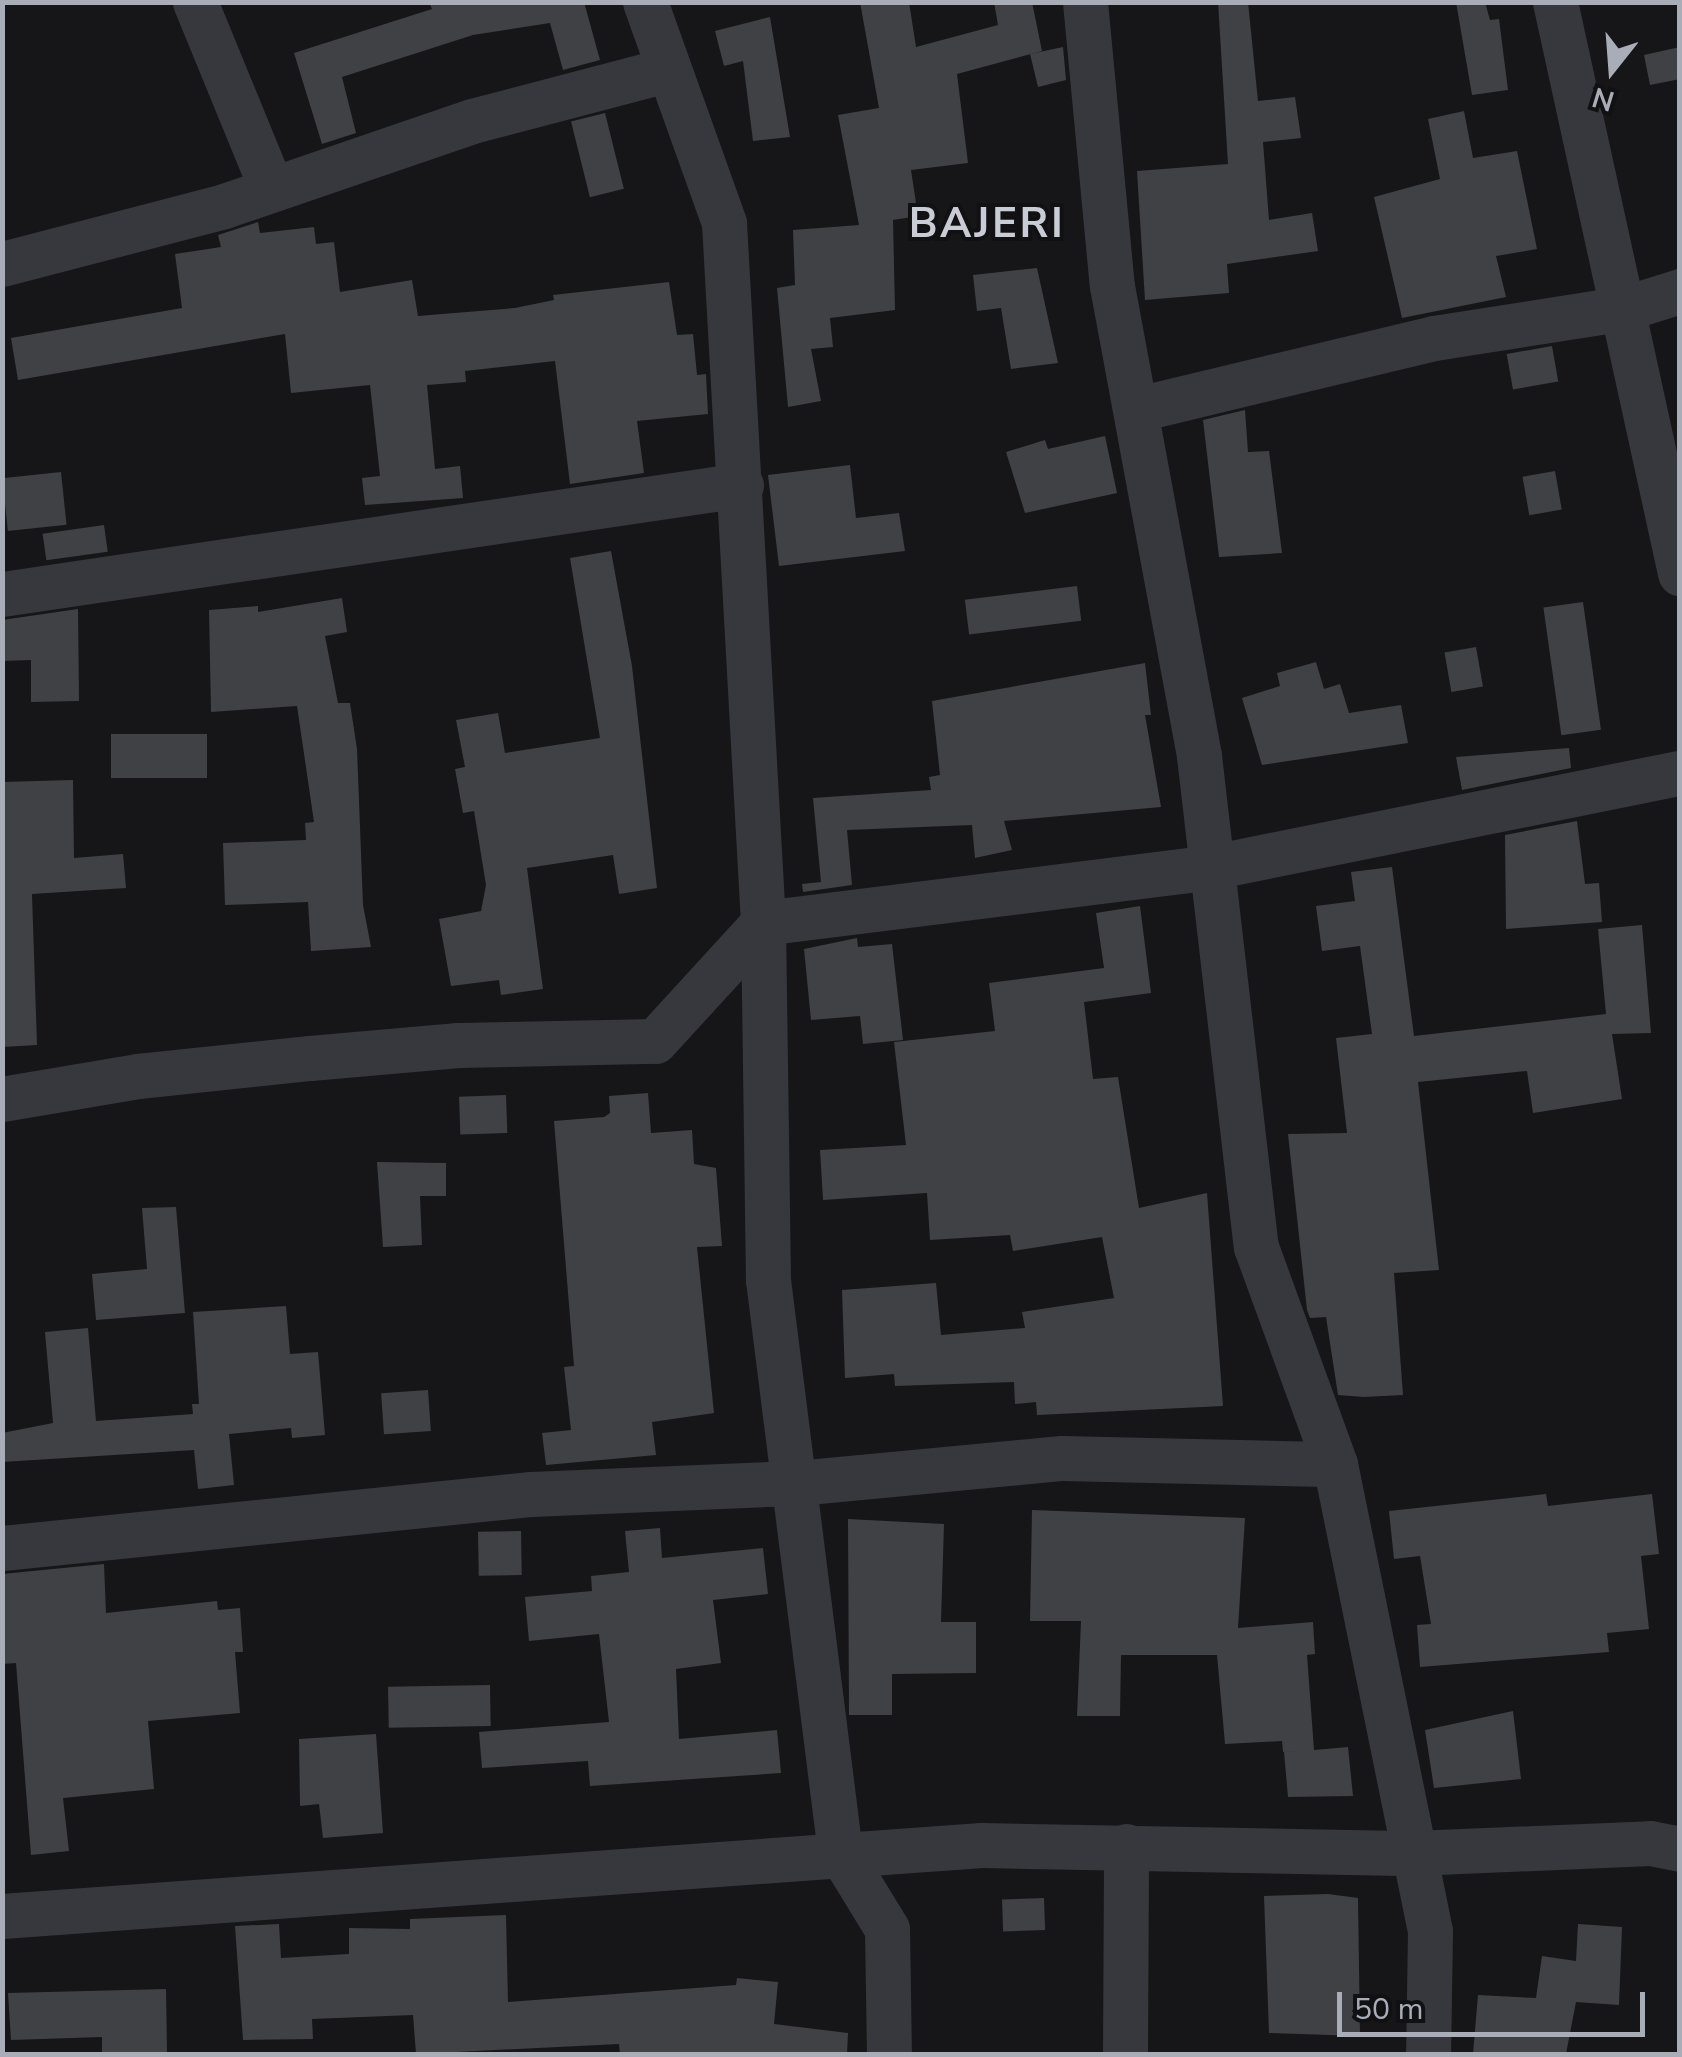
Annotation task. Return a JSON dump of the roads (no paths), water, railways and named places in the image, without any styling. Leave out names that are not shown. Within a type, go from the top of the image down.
[{"type":"street","points":[[195,2],[270,186]]},
{"type":"street","points":[[645,2],[724,223],[741,486],[747,716],[763,923],[768,1280],[797,1483],[840,1852],[887,1929],[889,2054]]},
{"type":"street","points":[[1085,2],[1112,286],[1138,409],[1212,868],[1256,1248],[1335,1464],[1430,1931],[1428,2054]]},
{"type":"street","points":[[1555,2],[1626,308],[1680,573]]},
{"type":"street","points":[[2,264],[207,211],[270,186],[472,121],[668,70]]},
{"type":"street","points":[[1138,409],[1434,338],[1626,308],[1680,291]]},
{"type":"street","points":[[2,594],[741,486]]},
{"type":"street","points":[[2,1100],[138,1076],[366,1053],[656,1041],[763,923],[1212,868],[1680,773]]},
{"type":"street","points":[[2,1548],[531,1494],[797,1483],[1062,1458],[1335,1464]]},
{"type":"street","points":[[2,1916],[840,1852],[1126,1846],[1414,1854],[1650,1843],[1680,1849]]},
{"type":"street","points":[[1125,2054],[1126,1846]]},
{"type":"district","name":"BAJERI","points":[[987,224]]}]
